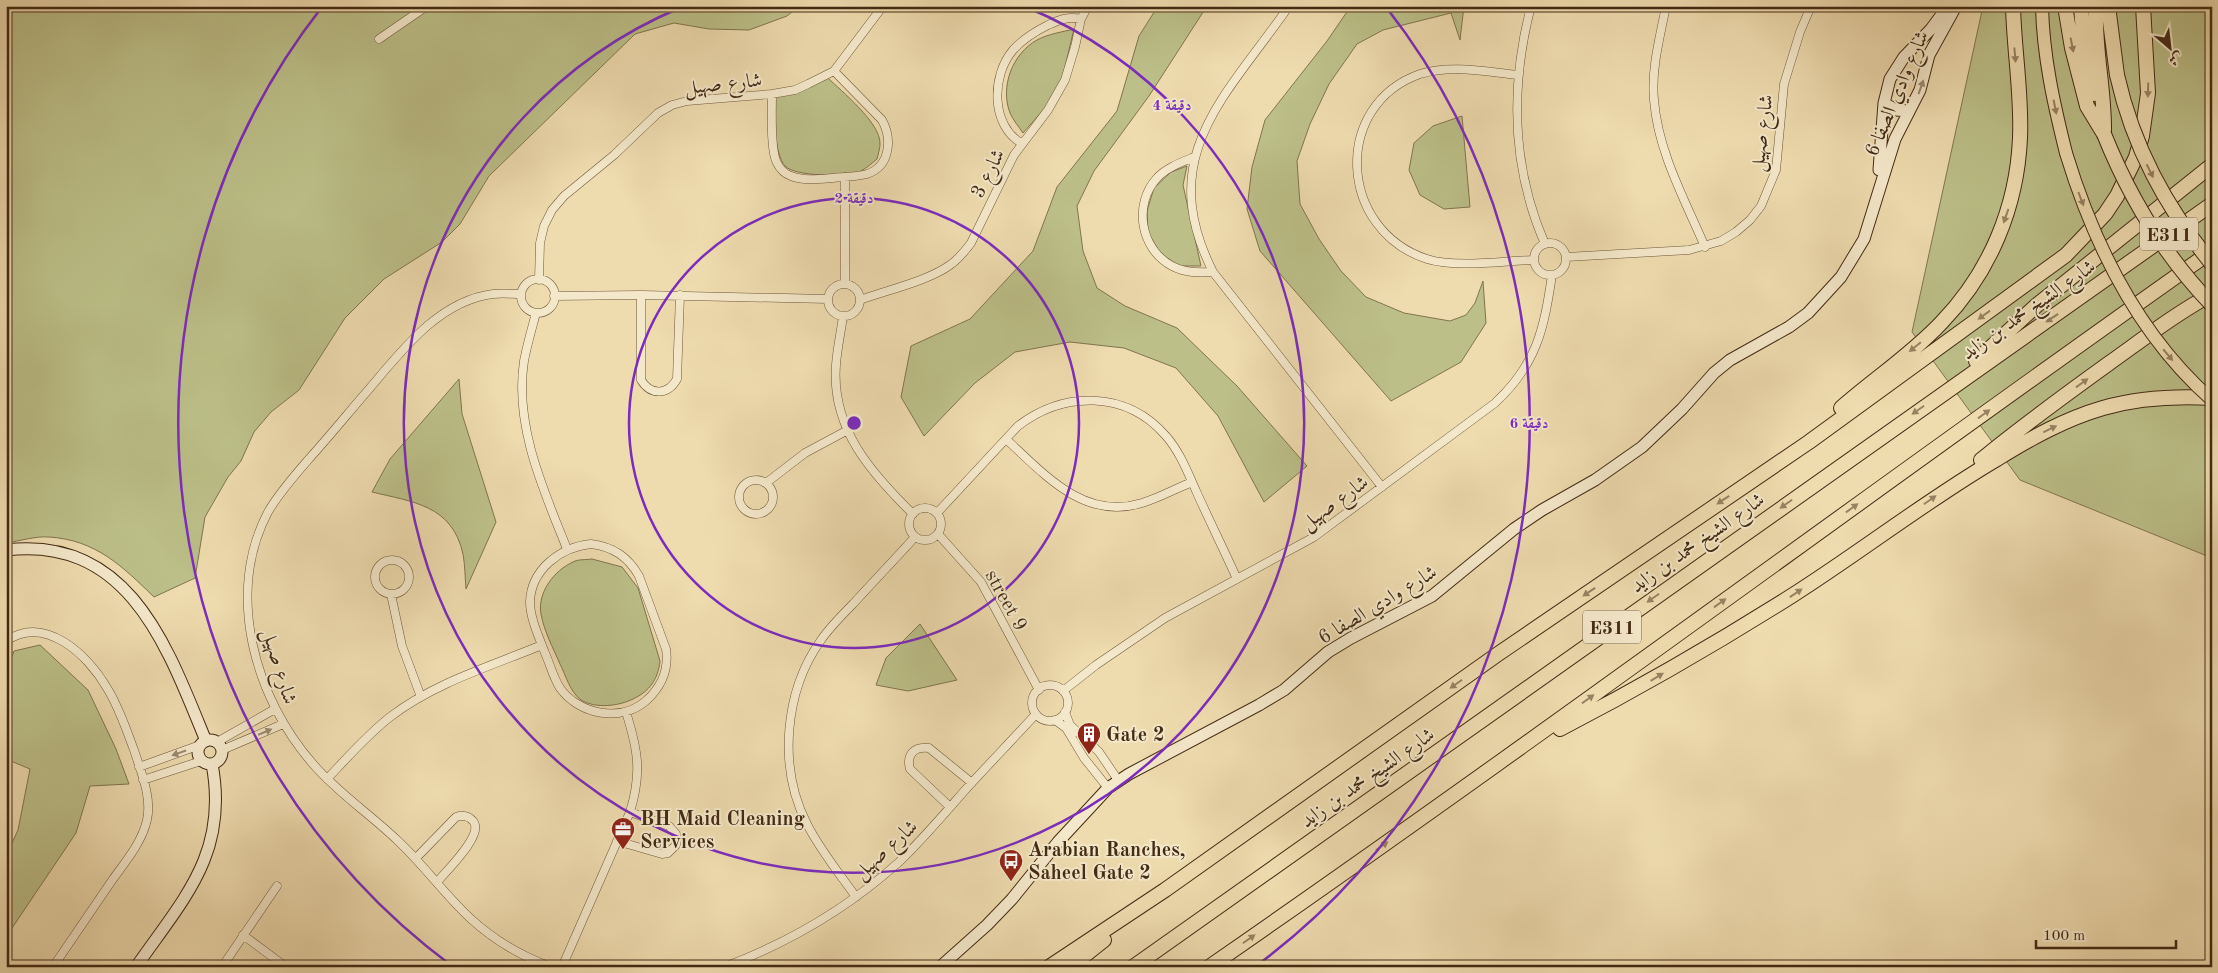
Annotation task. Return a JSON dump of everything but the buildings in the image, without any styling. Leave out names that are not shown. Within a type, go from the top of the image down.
[{"type":"highway","points":[[1808,442],[1842,407],[1942,323],[1974,283],[1995,245],[2008,213],[2019,154],[2020,112],[2013,6]]},
{"type":"highway","points":[[2065,6],[2090,82],[2104,110],[2104,134],[2116,162],[2143,216],[2177,266],[2212,305]]},
{"type":"highway","points":[[2080,6],[2090,82]]},
{"type":"highway","points":[[2090,82],[2096,47],[2096,6]]},
{"type":"highway","points":[[2108,6],[2117,75],[2124,105],[2146,162],[2175,216],[2212,264]]},
{"type":"highway","points":[[1049,967],[1165,890],[1498,654],[1808,442],[2052,266],[2080,242],[2105,214],[2117,196],[2136,157],[2146,114],[2148,71],[2143,6]]},
{"type":"highway","points":[[1944,391],[2037,305],[2212,165]]},
{"type":"highway","name":"شارع الشيخ محمد بن زايد","points":[[1132,967],[1944,391],[2063,310],[2212,204]]},
{"type":"highway","name":"E311","points":[[1208,967],[1521,748],[1698,618],[2212,251]]},
{"type":"highway","points":[[1948,488],[2018,430],[2167,322],[2212,294]]},
{"type":"highway","points":[[1521,748],[1639,688],[1754,620],[1948,488],[2034,437],[2077,417],[2132,402],[2160,398],[2212,399]]},
{"type":"highway","points":[[1070,967],[1165,890]]},
{"type":"main road","points":[[2042,6],[2047,61],[2055,108],[2066,153],[2086,213],[2128,298],[2162,348],[2182,371],[2212,399]]},
{"type":"street","points":[[379,39],[427,6]]},
{"type":"street","name":"شارع صهيل","points":[[539,280],[540,243],[544,226],[552,210],[564,196],[614,155],[658,113],[687,101],[772,94],[795,90],[834,71],[883,6]]},
{"type":"street","name":"3 شارع","points":[[860,300],[937,273],[962,255],[971,242],[1021,143],[1048,110],[1065,80],[1076,47],[1081,19],[1088,6]]},
{"type":"street","points":[[1289,6],[1218,105],[1194,157],[1191,177],[1193,216],[1197,236],[1213,272],[1382,487]]},
{"type":"street","points":[[1531,6],[1524,33],[1519,75],[1518,142],[1524,185],[1545,244]]},
{"type":"street","points":[[1666,6],[1654,78],[1656,121],[1669,162],[1705,247]]},
{"type":"street","name":"شارع صهيل","points":[[1566,257],[1664,253],[1705,247],[1736,232],[1750,220],[1762,206],[1776,170],[1784,84],[1800,32],[1811,6]]},
{"type":"street","name":"شارع وادي الصفا 6","points":[[1877,197],[1886,91],[1896,68],[1939,20],[1948,6]]},
{"type":"street","name":"شارع وادي الصفا 6","points":[[940,967],[987,926],[1012,899],[1058,842],[1108,788],[1118,780],[1284,690],[1328,652],[1374,625],[1432,596],[1514,529],[1542,510],[1601,476],[1642,447],[1669,422],[1714,373],[1730,360],[1789,327],[1826,296],[1854,258],[1869,225],[1895,139],[1920,90],[1929,55],[1956,6]]},
{"type":"street","points":[[1021,143],[1012,138],[1000,116],[998,99],[1004,67],[1013,51],[1044,27],[1065,18],[1081,19]]},
{"type":"street","points":[[1914,48],[1929,55]]},
{"type":"street","points":[[1519,75],[1440,70],[1420,74],[1401,84],[1384,97],[1371,114],[1357,153],[1357,174],[1361,195],[1369,214],[1382,231],[1398,245],[1416,255],[1430,260],[1452,263],[1534,260]]},
{"type":"street","points":[[772,94],[774,155],[782,171],[799,178],[845,177],[869,173],[878,168],[888,149],[889,139],[882,120],[834,71]]},
{"type":"street","points":[[1884,103],[1896,110],[1909,112]]},
{"type":"street","points":[[1194,157],[1174,166],[1158,177],[1147,193],[1141,214],[1142,221],[1145,235],[1156,253],[1172,266],[1192,273],[1213,272]]},
{"type":"street","points":[[844,284],[845,177]]},
{"type":"street","points":[[1551,243],[1561,247],[1566,257],[1561,271],[1552,275],[1537,270],[1534,260],[1536,250],[1545,244],[1551,243]]},
{"type":"street","name":"شارع صهيل","points":[[1063,691],[1096,665],[1165,618],[1314,537],[1495,403],[1520,378],[1538,346],[1543,329],[1552,275]]},
{"type":"street","points":[[539,280],[552,287],[554,296],[551,306],[547,310],[536,313],[526,308],[521,294],[530,282],[539,280]]},
{"type":"street","points":[[844,284],[854,287],[860,300],[857,310],[843,316],[830,308],[828,298],[836,286],[844,284]]},
{"type":"street","name":"شارع صهيل","points":[[521,294],[492,294],[473,300],[442,315],[421,331],[296,474],[269,511],[259,532],[253,554],[248,577],[248,604],[256,658],[275,710],[308,758],[327,779],[416,858],[465,913],[491,936],[513,950],[550,967]]},
{"type":"street","points":[[641,295],[641,380],[652,391],[659,392],[673,386],[677,379],[680,295]]},
{"type":"street","points":[[554,296],[680,295],[828,298]]},
{"type":"street","points":[[536,313],[524,362],[523,385],[526,424],[539,478],[567,550]]},
{"type":"street","points":[[843,316],[836,366],[836,381],[840,411],[846,431],[862,458],[889,490],[913,514]]},
{"type":"street","points":[[937,513],[1025,421],[1045,409],[1076,400],[1108,402],[1139,414],[1166,436],[1184,464],[1237,579]]},
{"type":"street","points":[[766,483],[805,453],[846,431]]},
{"type":"street","points":[[1006,440],[1062,490],[1077,499],[1092,504],[1125,507],[1142,503],[1192,482]]},
{"type":"street","points":[[756,480],[766,483],[773,497],[769,508],[760,513],[750,512],[745,509],[740,500],[745,484],[756,480]]},
{"type":"street","points":[[928,508],[937,513],[941,523],[938,534],[930,539],[915,537],[909,528],[913,514],[917,510],[928,508]]},
{"type":"street","name":"street 9","points":[[938,534],[980,582],[1039,690]]},
{"type":"street","points":[[856,896],[817,840],[799,806],[793,786],[788,756],[789,727],[795,698],[804,670],[820,641],[915,537]]},
{"type":"street","points":[[579,546],[603,546],[625,557],[639,576],[663,638],[668,660],[661,684],[644,703],[626,712],[608,714],[595,712],[573,701],[560,687],[542,645],[531,614],[530,601],[533,588],[546,565],[567,550],[579,546]]},
{"type":"street","points":[[6,550],[44,548],[82,559],[123,587],[138,603],[163,641],[211,745],[220,760],[144,780]]},
{"type":"street","points":[[397,560],[406,566],[410,577],[406,588],[397,594],[391,594],[380,590],[377,586],[375,574],[380,564],[397,560]]},
{"type":"street","points":[[391,594],[402,646],[421,697]]},
{"type":"street","points":[[6,641],[27,632],[41,632],[70,647],[85,659],[108,689],[144,780],[148,806],[145,830],[138,843],[53,967]]},
{"type":"street","points":[[327,779],[376,729],[421,697],[542,645]]},
{"type":"street","points":[[1055,720],[1065,712],[1068,701],[1063,691],[1049,686],[1039,690],[1033,698],[1033,709],[1036,714],[1044,720],[1055,720],[1099,752],[1118,780]]},
{"type":"street","points":[[136,967],[204,864],[211,843],[215,821],[215,779],[207,763],[198,753],[275,710]]},
{"type":"street","points":[[562,967],[630,812],[638,779],[638,752],[626,712]]},
{"type":"street","points":[[1065,712],[1084,758],[1108,788]]},
{"type":"street","name":"شارع صهيل","points":[[724,967],[803,931],[856,896],[898,862],[1036,714]]},
{"type":"street","points":[[139,767],[211,745],[248,739],[283,724]]},
{"type":"street","points":[[242,728],[248,739]]},
{"type":"street","points":[[950,807],[910,769],[908,763],[912,752],[923,747],[929,748],[972,783]]},
{"type":"street","points":[[1098,775],[1109,767]]},
{"type":"street","points":[[617,841],[662,854],[668,853],[676,846],[676,834],[669,826],[630,812]]},
{"type":"street","points":[[416,858],[456,817],[468,816],[473,820],[476,824],[476,834],[438,881]]},
{"type":"street","points":[[222,967],[276,886]]},
{"type":"street","points":[[243,935],[286,967]]},
{"type":"green space","points":[[6,6],[799,6],[787,16],[749,30],[709,29],[674,23],[635,34],[489,176],[460,224],[442,242],[384,279],[345,318],[299,390],[271,412],[254,432],[241,461],[228,477],[205,517],[195,578],[154,597],[107,556],[81,543],[66,539],[44,537],[6,543]]},
{"type":"green space","points":[[1158,6],[1207,6],[1149,96],[1094,171],[1077,206],[1083,251],[1097,288],[1125,306],[1177,328],[1237,386],[1307,466],[1264,502],[1218,416],[1176,368],[1124,348],[1070,342],[1015,352],[975,383],[924,436],[901,397],[911,346],[970,319],[1033,251],[1057,187],[1117,111],[1139,36]]},
{"type":"green space","points":[[1351,6],[1464,6],[1460,40],[1451,13],[1383,30],[1357,44],[1329,84],[1310,124],[1297,161],[1300,204],[1319,239],[1341,271],[1366,297],[1404,313],[1450,321],[1466,315],[1475,303],[1483,281],[1486,323],[1461,362],[1391,401],[1260,251],[1247,209],[1252,167],[1265,120],[1327,41]]},
{"type":"green space","points":[[1983,6],[2212,6],[2212,558],[2020,480],[1912,332]]},
{"type":"green space","points":[[1074,29],[1061,83],[1045,108],[1023,133],[1011,116],[1007,103],[1006,93],[1010,72],[1015,62],[1028,46],[1050,35]]},
{"type":"green space","points":[[827,77],[867,117],[879,136],[880,146],[877,159],[861,171],[834,175],[799,172],[785,166],[779,153],[771,98],[799,92]]},
{"type":"green space","points":[[1462,116],[1470,207],[1444,209],[1420,195],[1409,170],[1414,143],[1433,126]]},
{"type":"green space","points":[[1187,166],[1183,185],[1201,266],[1179,266],[1160,253],[1148,232],[1147,211],[1154,188],[1171,172]]},
{"type":"green space","points":[[459,379],[462,414],[496,522],[466,589],[463,554],[458,538],[450,525],[429,508],[372,492],[390,459]]},
{"type":"green space","points":[[592,559],[622,567],[638,588],[660,661],[655,679],[644,692],[633,699],[607,706],[587,703],[574,693],[544,627],[540,606],[545,590],[560,570],[575,561]]},
{"type":"green space","points":[[920,624],[957,680],[908,691],[876,685],[886,658]]},
{"type":"green space","points":[[40,645],[88,690],[116,749],[129,784],[90,786],[76,833],[6,937],[6,856],[18,830],[30,769],[6,759],[6,674],[14,651]]},
{"type":"place","name":"Gate 2","points":[[1089,755]]},
{"type":"place","name":"BH Maid Cleaning Services","points":[[623,850]]},
{"type":"place","name":"Arabian Ranches, Saheel Gate 2","points":[[1011,882]]}]
